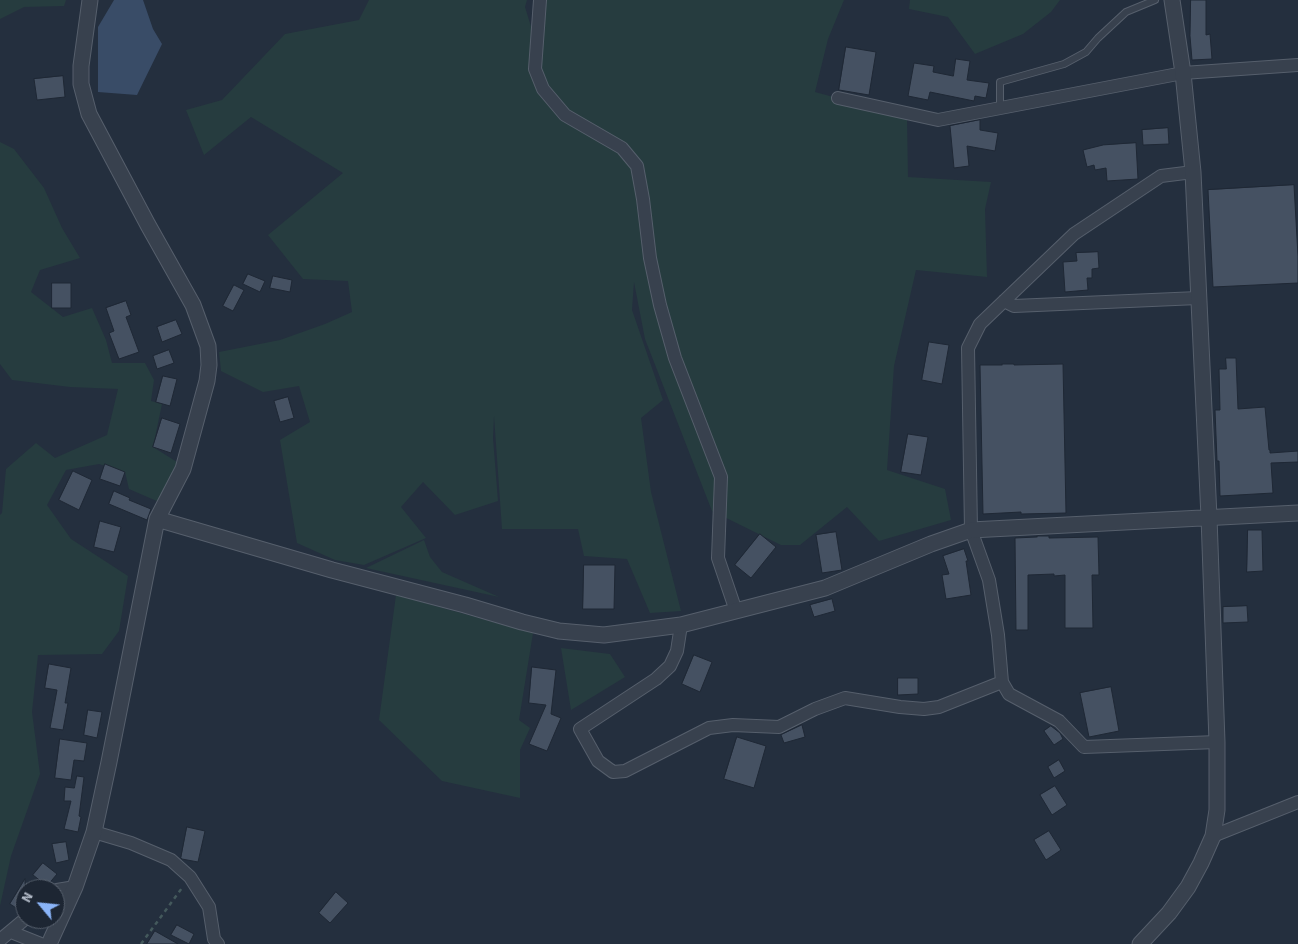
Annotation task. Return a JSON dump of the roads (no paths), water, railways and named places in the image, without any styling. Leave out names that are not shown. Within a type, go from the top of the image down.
[{"type":"street","points":[[49,944],[75,887],[94,832],[157,519],[183,468],[207,381],[209,364],[208,346],[193,305],[89,114],[81,84],[81,66],[90,0]]},
{"type":"street","points":[[540,0],[534,69],[543,89],[566,115],[622,148],[637,166],[650,258],[660,305],[675,358],[721,476],[718,558],[736,611]]},
{"type":"street","points":[[1140,944],[1169,913],[1188,888],[1213,836],[1217,810],[1217,742],[1209,517],[1193,172],[1183,73],[1172,0]]},
{"type":"street","points":[[838,98],[938,120],[1183,73],[1298,66]]},
{"type":"street","points":[[1193,172],[1161,176],[1074,234],[980,324],[968,348],[971,530],[989,580],[998,635],[1002,682],[1009,694],[1059,721],[1084,747],[1217,742]]},
{"type":"street","points":[[1004,301],[1014,306],[1198,298]]},
{"type":"street","points":[[157,519],[332,570],[558,631],[604,634],[680,625],[825,588],[931,544],[971,530],[1298,513]]},
{"type":"street","points":[[680,625],[677,651],[670,666],[656,679],[580,729],[598,761],[613,772],[625,771],[709,728],[733,725],[780,727],[815,709],[845,698],[900,708],[924,709],[939,707],[1002,682]]},
{"type":"street","points":[[1213,836],[1298,802]]},
{"type":"street","points":[[94,832],[131,843],[171,860],[190,877],[209,907],[214,939],[218,944]]},
{"type":"street","points":[[65,889],[75,887]]},
{"type":"street","points":[[0,940],[15,928]]},
{"type":"street","points":[[11,932],[41,944]]},
{"type":"lane","points":[[1000,108],[1000,82],[1064,64],[1086,52],[1126,12],[1155,0]]},
{"type":"water","points":[[114,0],[143,0],[153,29],[162,44],[137,95],[98,92],[98,27]]}]
